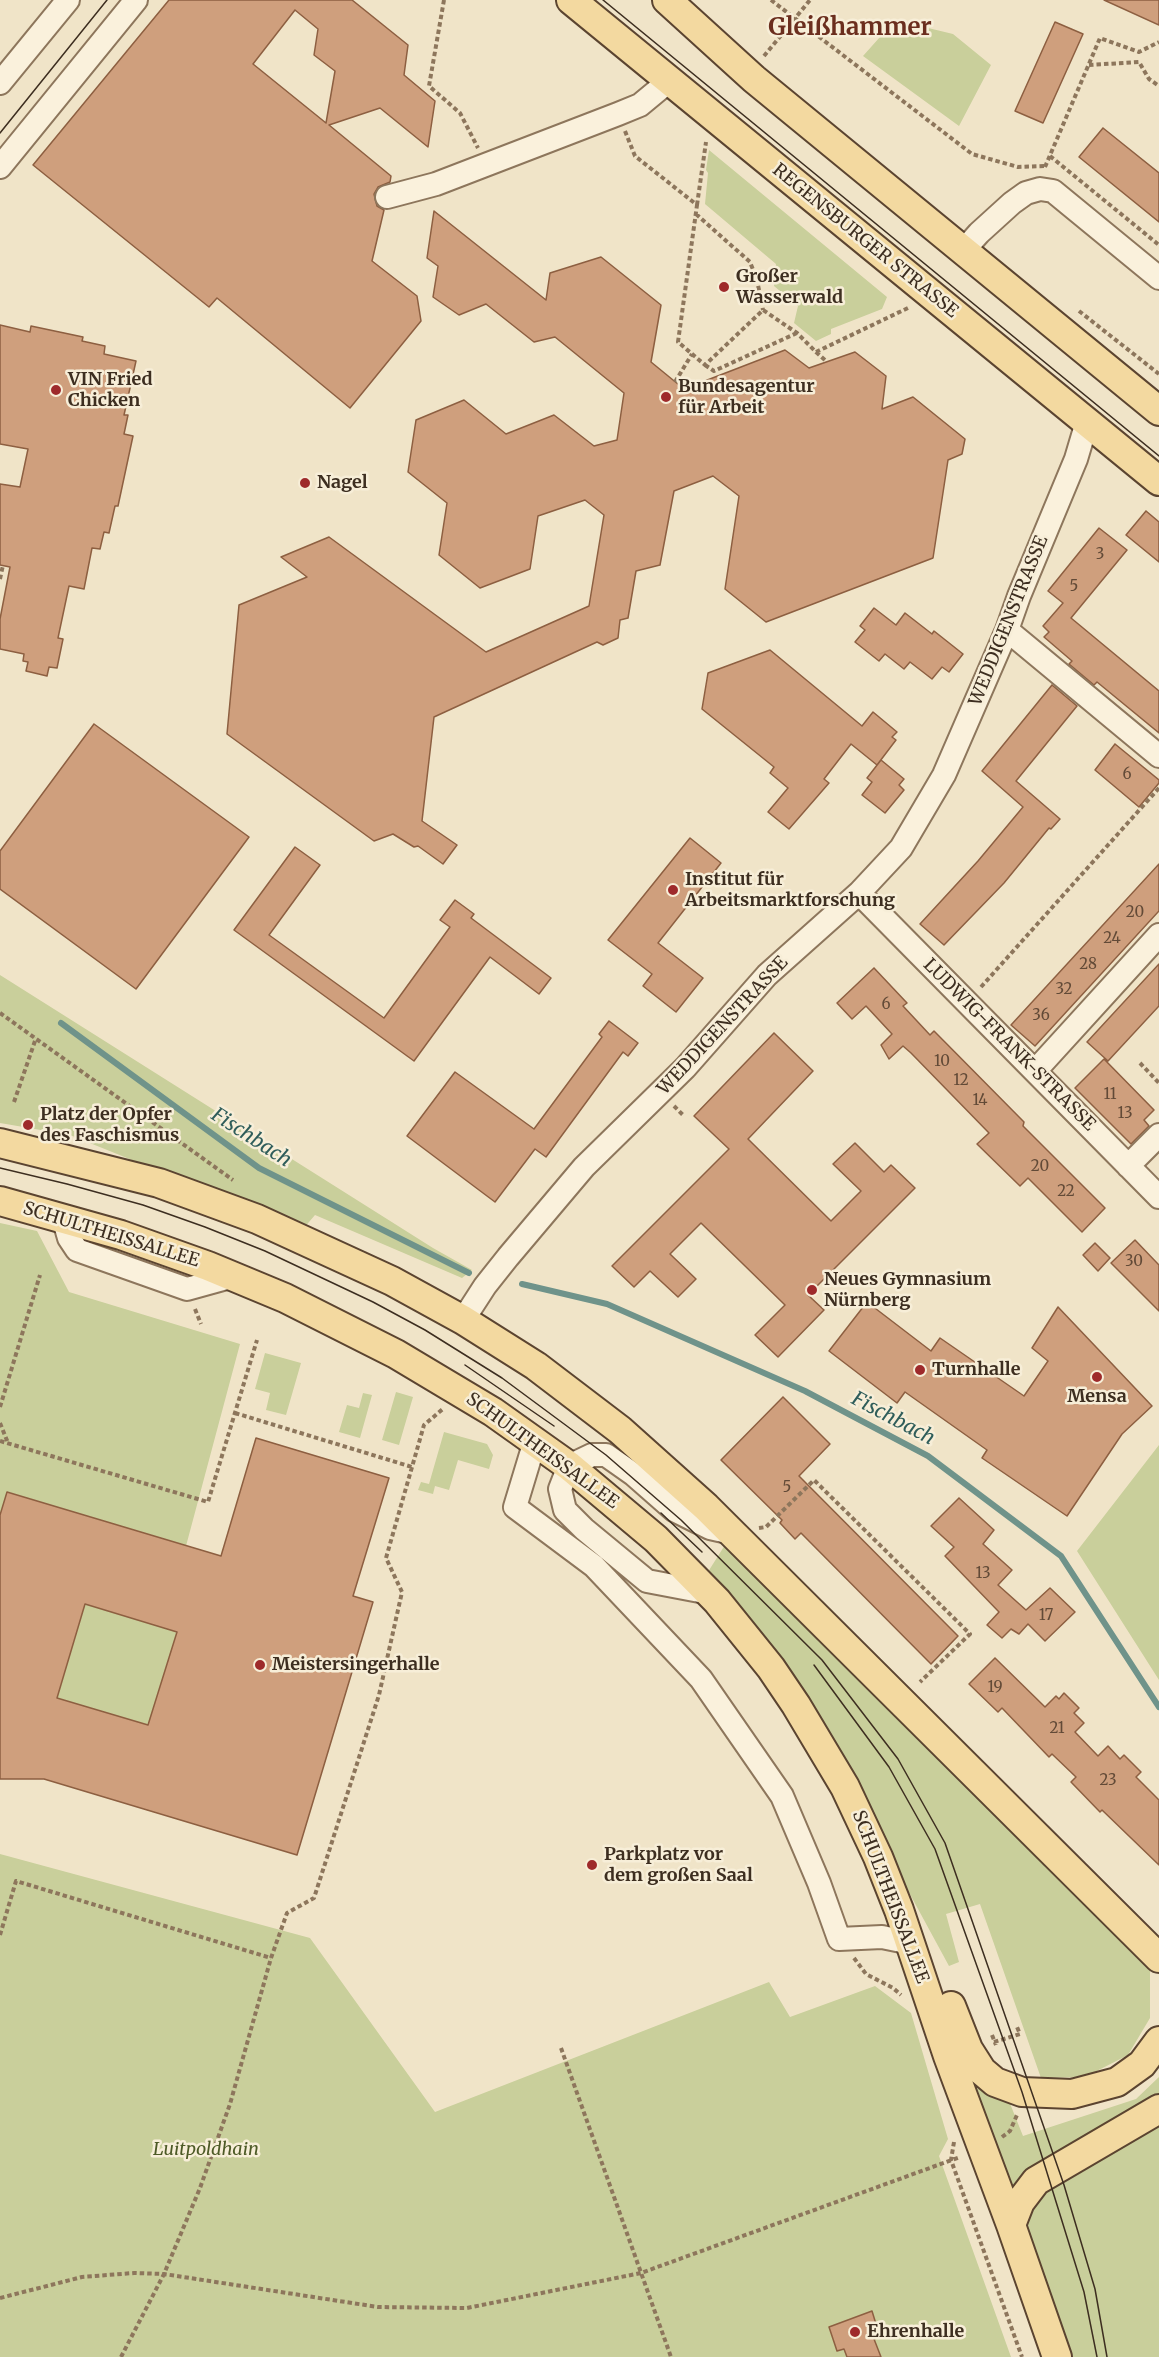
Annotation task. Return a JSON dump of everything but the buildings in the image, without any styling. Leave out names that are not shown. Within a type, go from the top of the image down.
[{"type":"main road","name":"REGENSBURGER STRASSE","points":[[571,0],[1159,481]]},
{"type":"main road","points":[[667,0],[754,79],[1159,411]]},
{"type":"main road","points":[[0,1143],[140,1178],[237,1211],[345,1258],[463,1320],[536,1366],[597,1412],[657,1462],[733,1533],[1159,1958]]},
{"type":"main road","name":"SCHULTHEISSALLEE","points":[[0,1201],[63,1217],[176,1253],[234,1276],[320,1315],[396,1354],[457,1389],[569,1466],[656,1539],[710,1593],[783,1685],[829,1758],[878,1857],[911,1943],[1057,2357]]},
{"type":"main road","points":[[921,1974],[949,2000],[968,2049],[982,2071],[995,2082],[1013,2090],[1052,2095],[1096,2090],[1117,2082],[1131,2073],[1142,2064],[1159,2041]]},
{"type":"main road","points":[[1011,2225],[1020,2202],[1036,2181],[1159,2109]]},
{"type":"street","points":[[0,83],[68,0]]},
{"type":"street","points":[[0,167],[136,0]]},
{"type":"street","points":[[387,197],[436,184],[640,105],[669,81]]},
{"type":"street","points":[[963,251],[1012,203],[1026,193],[1040,189],[1053,191],[1159,278]]},
{"type":"street","name":"WEDDIGENSTRASSE","points":[[463,1320],[476,1298],[502,1264],[578,1174],[685,1068],[767,975],[859,893],[901,848],[944,775],[1007,630],[1076,459],[1087,422]]},
{"type":"street","points":[[1007,630],[1159,756]]},
{"type":"street","name":"LUDWIG-FRANK-STRASSE","points":[[859,893],[1159,1197]]},
{"type":"street","points":[[1035,1071],[1159,935]]},
{"type":"street","points":[[1128,1166],[1159,1135]]},
{"type":"street","points":[[535,1441],[515,1507],[594,1566],[701,1678],[782,1796],[819,1883],[839,1939],[882,1937],[911,1943]]},
{"type":"street","points":[[710,1593],[647,1581],[584,1529],[565,1510],[560,1489],[569,1466],[592,1455],[606,1455],[633,1474],[674,1510],[710,1528],[733,1533]]},
{"type":"path","points":[[444,0],[429,86],[460,113],[487,163]]},
{"type":"path","points":[[771,0],[972,154],[1018,167],[1046,166]]},
{"type":"path","points":[[764,57],[810,0]]},
{"type":"path","points":[[1040,189],[1046,166],[1100,38],[1139,52],[1159,42]]},
{"type":"path","points":[[1089,65],[1139,62],[1149,79],[1159,86]]},
{"type":"path","points":[[618,114],[635,156],[697,205]]},
{"type":"path","points":[[706,142],[678,342],[714,371],[797,333]]},
{"type":"path","points":[[1050,156],[1159,245]]},
{"type":"path","points":[[696,214],[750,262],[764,310],[797,333],[827,362]]},
{"type":"path","points":[[816,352],[933,296]]},
{"type":"path","points":[[705,365],[764,310]]},
{"type":"path","points":[[675,382],[692,354]]},
{"type":"path","points":[[0,579],[3,565]]},
{"type":"path","points":[[967,1002],[1159,789]]},
{"type":"path","points":[[0,1021],[2,1014],[233,1180]]},
{"type":"path","points":[[14,1102],[36,1038]]},
{"type":"path","points":[[1140,1063],[1159,1083]]},
{"type":"path","points":[[678,1110],[684,1116]]},
{"type":"path","points":[[0,1407],[40,1275]]},
{"type":"path","points":[[0,1441],[208,1502],[257,1341]]},
{"type":"path","points":[[121,2357],[164,2274],[200,2188],[230,2103],[271,1958],[287,1913],[314,1898],[379,1695],[402,1592],[386,1558],[424,1425],[447,1406]]},
{"type":"path","points":[[235,1413],[411,1467]]},
{"type":"path","points":[[0,1423],[8,1443]]},
{"type":"path","points":[[765,1527],[814,1480],[970,1634],[920,1682]]},
{"type":"path","points":[[0,1935],[16,1881],[271,1958]]},
{"type":"path","points":[[839,1939],[866,1974],[893,1988],[902,1996]]},
{"type":"path","points":[[992,2035],[998,2052]]},
{"type":"path","points":[[561,2048],[671,2357]]},
{"type":"path","points":[[0,2298],[82,2277],[134,2273],[164,2274],[378,2307],[467,2308],[641,2273],[982,2149],[1010,2131],[1016,2122],[1018,2115],[1013,2090]]},
{"type":"path","points":[[955,2133],[951,2160],[1022,2357]]},
{"type":"green space","points":[[924,27],[953,34],[991,65],[959,126],[863,56],[888,28]]},
{"type":"green space","points":[[709,150],[887,297],[882,309],[831,329],[831,334],[816,341],[794,323],[798,306],[774,286],[776,264],[705,204]]},
{"type":"green space","points":[[0,975],[433,1248],[472,1270],[462,1278],[315,1215],[303,1229],[70,1135],[0,1123]]},
{"type":"green space","points":[[0,1223],[37,1231],[69,1292],[240,1344],[186,1546],[8,1492],[0,1515]]},
{"type":"green space","points":[[265,1353],[301,1363],[286,1415],[266,1410],[270,1393],[255,1389]]},
{"type":"green space","points":[[396,1392],[413,1397],[399,1445],[382,1440]]},
{"type":"green space","points":[[363,1393],[372,1395],[360,1438],[339,1432],[347,1405],[359,1408]]},
{"type":"green space","points":[[444,1432],[487,1444],[493,1455],[489,1469],[458,1460],[449,1490],[435,1486],[433,1494],[418,1490],[421,1482],[429,1484]]},
{"type":"green space","points":[[1159,1445],[1159,1680],[1077,1551]]},
{"type":"green space","points":[[725,1545],[1150,1970],[1150,2018],[1128,2055],[1085,2077],[1041,2078],[980,1904],[946,1914],[959,1962],[949,1966],[805,1701],[706,1575]]},
{"type":"green space","points":[[85,1604],[177,1632],[148,1725],[57,1698]]},
{"type":"green space","name":"Luitpoldhain","points":[[0,1854],[310,1938],[435,2112],[769,1982],[790,2017],[875,1986],[911,2013],[948,2139],[939,2156],[1011,2357],[0,2357]]},
{"type":"green space","points":[[1159,2077],[1159,2357],[1068,2357],[967,2084],[1009,2101],[1023,2136],[1136,2099]]},
{"type":"waterway","name":"Fischbach","points":[[61,1023],[259,1168],[469,1273]]},
{"type":"waterway","name":"Fischbach","points":[[522,1284],[607,1304],[805,1391],[928,1456],[1061,1556],[1159,1707]]},
{"type":"tram line","points":[[0,133],[107,0]]},
{"type":"tram line","points":[[603,0],[1159,456]]},
{"type":"tram line","points":[[0,1168],[143,1205],[205,1227],[265,1251],[373,1302],[425,1330],[502,1378],[606,1455],[681,1520],[822,1660],[898,1759],[945,1843],[1064,2185],[1095,2289],[1107,2357]]},
{"type":"tram line","points":[[465,1365],[554,1426]]},
{"type":"tram line","points":[[661,1513],[702,1552]]},
{"type":"tram line","points":[[814,1665],[889,1767],[935,1849],[1022,2092],[1084,2292],[1097,2357]]},
{"type":"place","name":"Großer Wasserwald","points":[[724,287]]},
{"type":"place","name":"VIN Fried Chicken","points":[[56,390]]},
{"type":"place","name":"Bundesagentur für Arbeit","points":[[666,397]]},
{"type":"place","name":"Nagel","points":[[305,483]]},
{"type":"place","name":"Institut für Arbeitsmarktforschung","points":[[673,890]]},
{"type":"place","name":"Platz der Opfer des Faschismus","points":[[28,1125]]},
{"type":"place","name":"Neues Gymnasium Nürnberg","points":[[812,1290]]},
{"type":"place","name":"Turnhalle","points":[[920,1370]]},
{"type":"place","name":"Mensa","points":[[1097,1377]]},
{"type":"place","name":"Meistersingerhalle","points":[[260,1665]]},
{"type":"place","name":"Parkplatz vor dem großen Saal","points":[[592,1865]]},
{"type":"place","name":"Ehrenhalle","points":[[855,2332]]},
{"type":"district","name":"Gleißhammer","points":[[850,28]]}]
